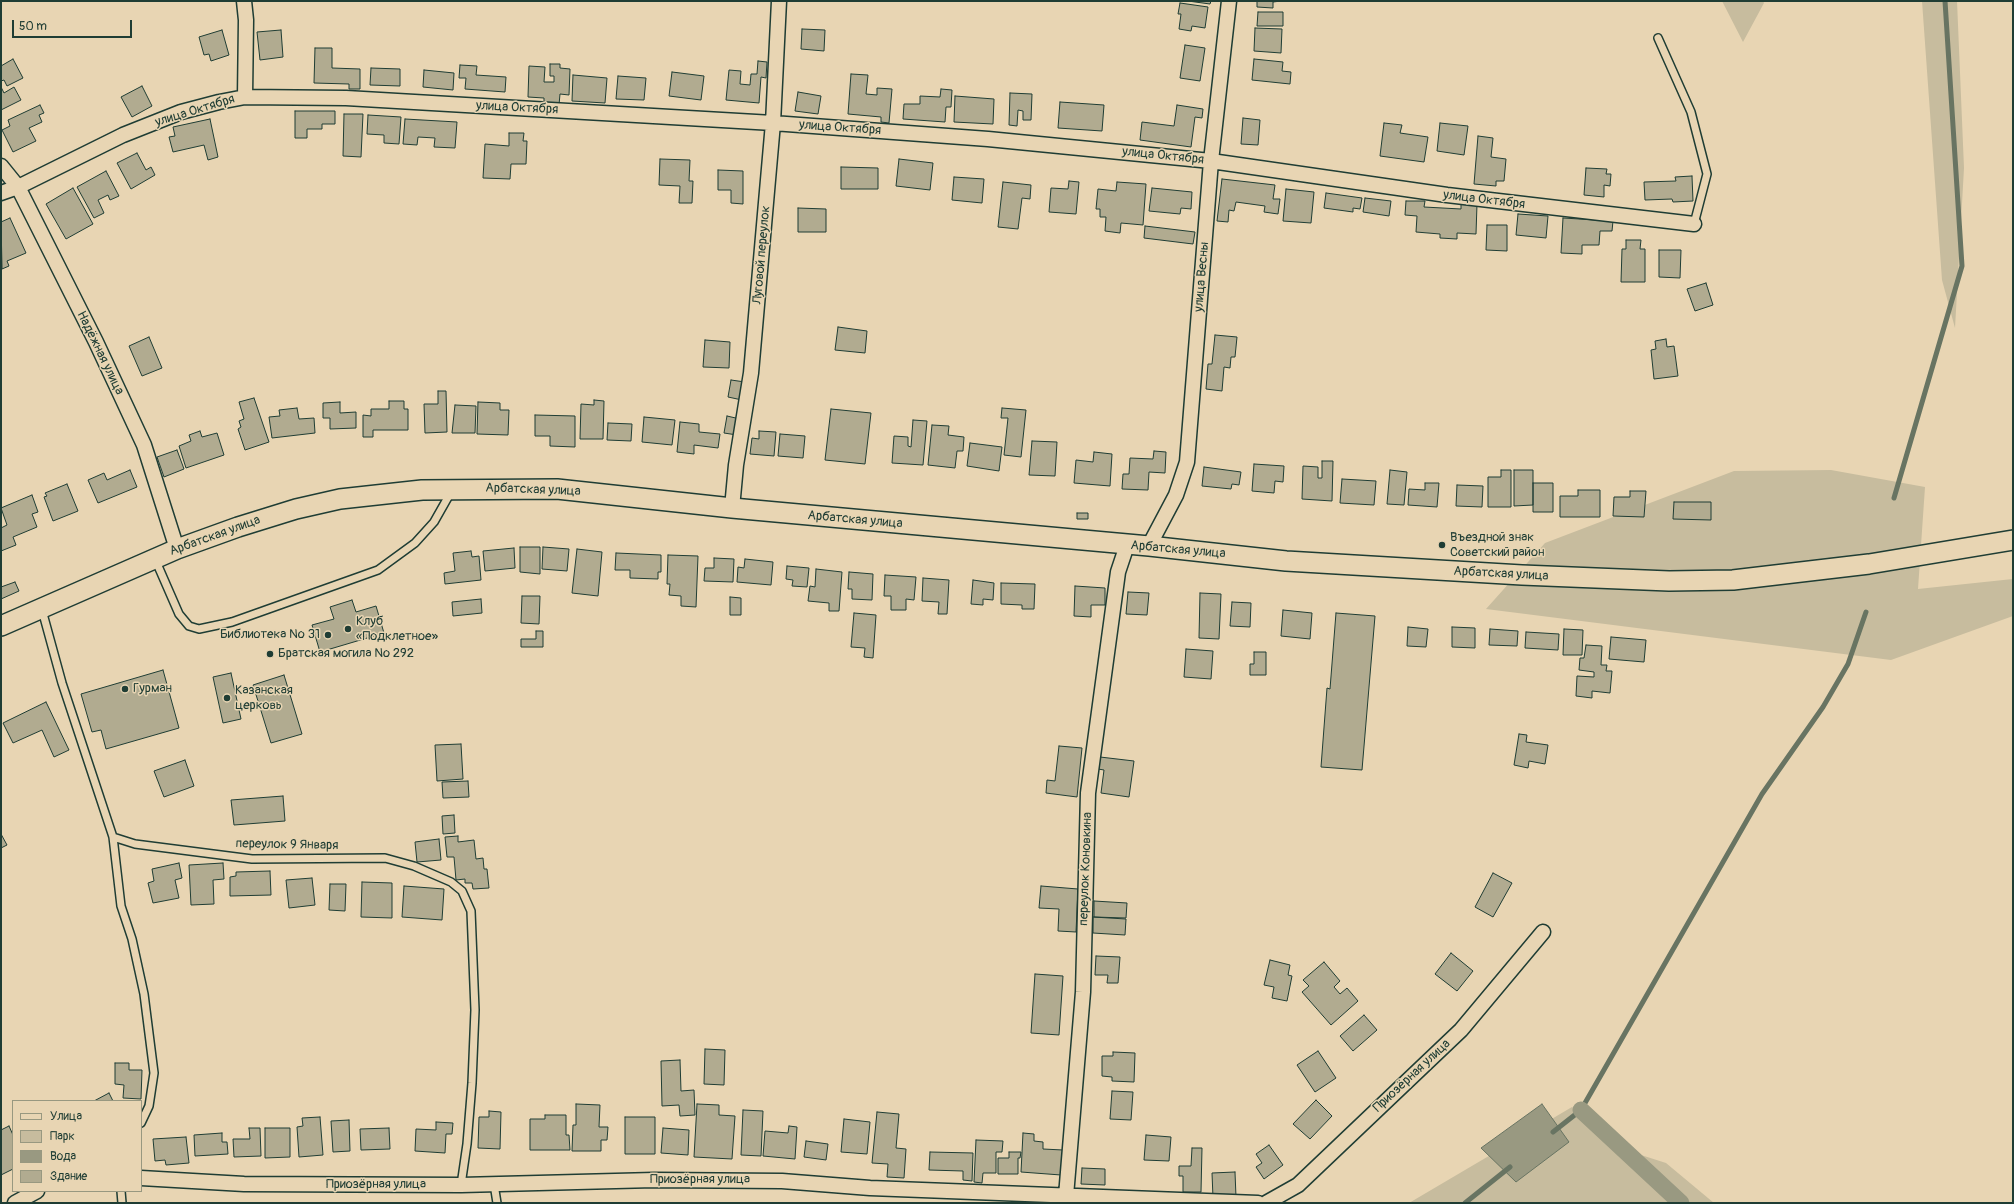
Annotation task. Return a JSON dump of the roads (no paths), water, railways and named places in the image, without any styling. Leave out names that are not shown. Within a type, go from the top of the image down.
[{"type":"main road","name":"Арбатская улица","points":[[1,626],[177,549],[238,527],[289,511],[340,499],[384,493],[453,489],[557,489],[732,508],[1150,546],[1286,561],[1522,575],[1669,581],[1733,580],[1869,564],[2013,540]]},
{"type":"street","points":[[244,1],[246,20],[245,97]]},
{"type":"street","name":"Луговой переулок","points":[[732,508],[736,465],[752,373],[773,123],[779,1]]},
{"type":"street","name":"улица Весны","points":[[1150,546],[1176,495],[1187,462],[1211,161],[1229,1]]},
{"type":"street","name":"улица Октября","points":[[1,193],[18,187],[123,135],[181,112],[245,97],[346,98],[773,123],[988,139],[1211,161],[1446,195],[1694,224]]},
{"type":"street","name":"Надёжная улица","points":[[1,166],[18,187],[96,342],[144,445],[177,549]]},
{"type":"street","name":"переулок Коновкина","points":[[1066,1196],[1083,992],[1088,793],[1118,572],[1127,545]]},
{"type":"street","name":"Приозёрная улица","points":[[1266,1203],[1298,1185],[1461,1030],[1543,932]]},
{"type":"street","name":"Приозёрная улица","points":[[142,1178],[244,1184],[461,1185],[654,1180],[782,1181],[870,1188],[1258,1203]]},
{"type":"street","points":[[15,1203],[35,1192]]},
{"type":"lane","points":[[1658,38],[1691,112],[1707,174],[1694,224]]},
{"type":"lane","points":[[155,559],[179,614],[189,626],[199,629],[232,622],[378,570],[415,543],[434,522],[453,489]]},
{"type":"lane","points":[[41,608],[62,683],[113,837],[120,906],[132,939],[144,994],[154,1073],[150,1106],[142,1121]]},
{"type":"lane","name":"переулок 9 Января","points":[[113,837],[135,844],[252,859],[385,858],[414,866],[451,882],[462,891],[471,911],[474,1024],[469,1121],[461,1185]]},
{"type":"lane","points":[[494,1184],[497,1203]]},
{"type":"lane","points":[[121,1192],[122,1203]]},
{"type":"water","points":[[1542,1104],[1569,1142],[1516,1182],[1481,1148]]},
{"type":"waterway","points":[[1894,498],[1962,266],[1945,1]]},
{"type":"waterway","points":[[1553,1132],[1581,1110],[1762,794],[1823,707],[1848,664],[1866,612]]},
{"type":"waterway","points":[[1581,1110],[1681,1203]]},
{"type":"waterway","points":[[1465,1203],[1510,1167]]},
{"type":"place","name":"Въездной знак Советский район","points":[[1442,545]]},
{"type":"place","name":"Клуб «Подклетное»","points":[[348,629]]},
{"type":"place","name":"Библиотека № 31","points":[[328,635]]},
{"type":"place","name":"Братская могила № 292","points":[[270,654]]},
{"type":"place","name":"Гурман","points":[[125,689]]},
{"type":"place","name":"Казанская церковь","points":[[227,698]]}]
